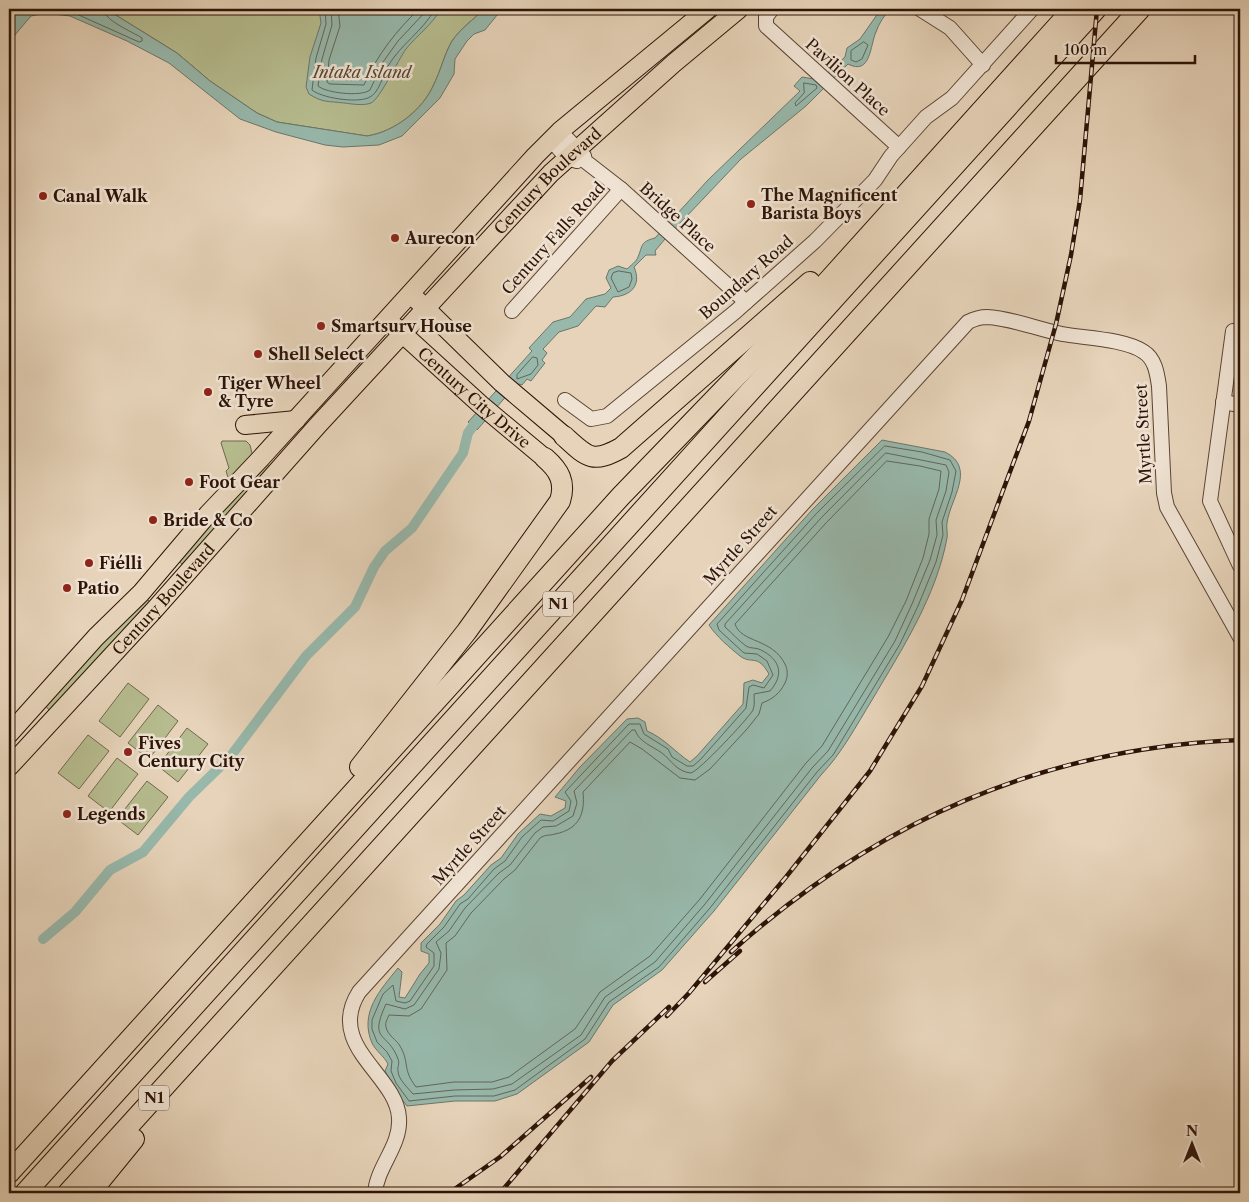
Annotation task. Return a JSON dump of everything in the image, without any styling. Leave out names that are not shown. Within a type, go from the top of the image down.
[{"type":"highway","points":[[562,435],[584,454],[594,458],[606,456],[621,448],[818,276],[1073,9]]},
{"type":"highway","points":[[9,1173],[621,496],[818,292],[1073,9]]},
{"type":"highway","name":"N1","points":[[25,1193],[1096,9]]},
{"type":"highway","name":"N1","points":[[68,1193],[1140,9]]},
{"type":"highway","points":[[235,923],[466,631],[550,517],[560,501],[563,486],[558,472],[543,456]]},
{"type":"highway","points":[[90,1193],[172,1092],[240,1003]]},
{"type":"main road","name":"Century Boulevard","points":[[9,734],[96,637],[141,593],[208,514],[296,420],[409,293],[556,136],[708,9]]},
{"type":"main road","name":"Century Boulevard","points":[[9,767],[156,608],[425,308],[576,156],[674,62],[739,9]]},
{"type":"main road","name":"Century City Drive","points":[[409,293],[507,388],[562,435]]},
{"type":"main road","name":"Century City Drive","points":[[386,319],[487,410],[543,456]]},
{"type":"main road","points":[[245,425],[296,420]]},
{"type":"street","name":"Pavilion Place","points":[[772,9],[766,17],[766,26],[899,147]]},
{"type":"street","points":[[920,9],[950,28],[983,64]]},
{"type":"street","name":"Boundary Road","points":[[565,400],[591,419],[606,416],[746,302],[814,241],[868,187],[899,147],[926,117],[952,98],[1032,9]]},
{"type":"street","name":"Bridge Place","points":[[556,136],[576,156],[621,189],[746,302]]},
{"type":"street","name":"Century Falls Road","points":[[512,311],[621,189]]},
{"type":"street","name":"Myrtle Street","points":[[375,1193],[379,1175],[398,1136],[399,1118],[396,1105],[352,1036],[350,1014],[352,1003],[359,992],[968,322],[981,317],[994,318],[1063,334],[1127,345],[1144,352],[1150,357],[1157,372],[1159,386],[1164,493],[1167,507],[1240,637]]},
{"type":"street","points":[[1233,331],[1210,501],[1240,566]]},
{"type":"street","points":[[1223,402],[1240,405]]},
{"type":"green space","name":"Intaka Island","points":[[106,9],[484,9],[452,41],[429,94],[423,103],[397,125],[377,134],[367,136],[277,122],[257,113],[210,81],[177,53]]},
{"type":"green space","points":[[222,441],[246,441],[250,445],[253,457],[230,484],[226,471],[229,468]]},
{"type":"green space","points":[[266,463],[272,468],[182,564],[176,559],[198,534]]},
{"type":"green space","points":[[146,598],[151,603],[49,710],[44,704],[101,640]]},
{"type":"green space","points":[[128,683],[149,699],[120,737],[99,721]]},
{"type":"green space","points":[[158,705],[178,721],[149,759],[128,743]]},
{"type":"green space","points":[[187,728],[208,744],[178,782],[158,766]]},
{"type":"green space","points":[[88,735],[109,751],[79,789],[58,773]]},
{"type":"green space","points":[[117,758],[138,774],[109,812],[88,796]]},
{"type":"green space","points":[[147,781],[168,797],[138,835],[117,819]]},
{"type":"water","points":[[9,9],[106,9],[177,53],[210,81],[257,113],[277,122],[367,136],[377,134],[397,125],[415,111],[429,94],[449,46],[456,36],[484,9],[502,9],[485,30],[474,34],[467,41],[455,59],[454,74],[440,98],[402,136],[379,145],[343,147],[325,145],[276,132],[240,119],[169,63],[127,41],[70,16],[46,13],[31,16],[9,42]]},
{"type":"water","points":[[319,9],[441,9],[406,49],[375,100],[361,105],[326,101],[309,94],[306,87],[310,57],[321,23]]},
{"type":"water","points":[[881,9],[890,9],[879,26],[865,63],[856,67],[848,64],[806,106],[741,159],[665,239],[655,251],[656,255],[646,255],[634,267],[637,279],[630,292],[613,297],[605,307],[596,306],[578,326],[559,332],[543,349],[547,353],[542,360],[545,363],[531,381],[527,379],[522,385],[515,386],[477,430],[468,422],[532,351],[529,348],[553,322],[570,317],[586,299],[605,294],[611,288],[606,278],[609,270],[618,266],[627,269],[637,259],[644,243],[655,238],[708,180],[800,91],[794,86],[802,77],[820,80],[845,57],[847,48],[860,39]]},
{"type":"water","points":[[882,440],[945,452],[959,466],[959,484],[949,514],[947,538],[942,560],[926,602],[895,661],[836,758],[714,911],[662,970],[613,1005],[589,1042],[517,1094],[495,1101],[455,1101],[407,1106],[392,1086],[385,1071],[388,1064],[373,1046],[369,1032],[370,1012],[378,993],[398,968],[402,972],[399,997],[405,998],[429,963],[429,954],[421,951],[421,943],[440,924],[456,901],[464,895],[491,865],[501,858],[518,834],[540,814],[551,816],[565,808],[566,801],[555,797],[580,767],[627,719],[638,718],[645,722],[647,731],[659,737],[690,762],[697,756],[743,704],[744,683],[753,680],[762,683],[769,674],[758,661],[748,660],[740,656],[719,638],[709,625],[812,510]]},
{"type":"waterway","points":[[43,939],[75,912],[110,870],[143,852],[189,797],[230,757],[306,656],[355,607],[374,567],[385,551],[412,528],[463,453],[468,433],[473,426]]},
{"type":"railway","points":[[667,1016],[689,993],[786,877],[870,771],[922,686],[962,600],[1029,421],[1056,324],[1071,255],[1080,200],[1097,9]]},
{"type":"railway","points":[[731,952],[787,906],[844,865],[904,829],[966,800],[1031,776],[1098,758],[1168,746],[1240,740]]},
{"type":"railway","points":[[705,982],[740,951]]},
{"type":"railway","points":[[500,1193],[612,1061],[669,1007]]},
{"type":"railway","points":[[449,1193],[500,1157],[591,1077]]},
{"type":"place","name":"Canal Walk","points":[[43,196]]},
{"type":"place","name":"The Magnificent Barista Boys","points":[[751,204]]},
{"type":"place","name":"Aurecon","points":[[395,238]]},
{"type":"place","name":"Smartsurv House","points":[[321,326]]},
{"type":"place","name":"Shell Select","points":[[258,354]]},
{"type":"place","name":"Tiger Wheel & Tyre","points":[[208,392]]},
{"type":"place","name":"Foot Gear","points":[[189,482]]},
{"type":"place","name":"Bride & Co","points":[[153,520]]},
{"type":"place","name":"Fiélli","points":[[89,563]]},
{"type":"place","name":"Patio","points":[[67,588]]},
{"type":"place","name":"Fives Century City","points":[[128,752]]},
{"type":"place","name":"Legends","points":[[67,814]]}]
